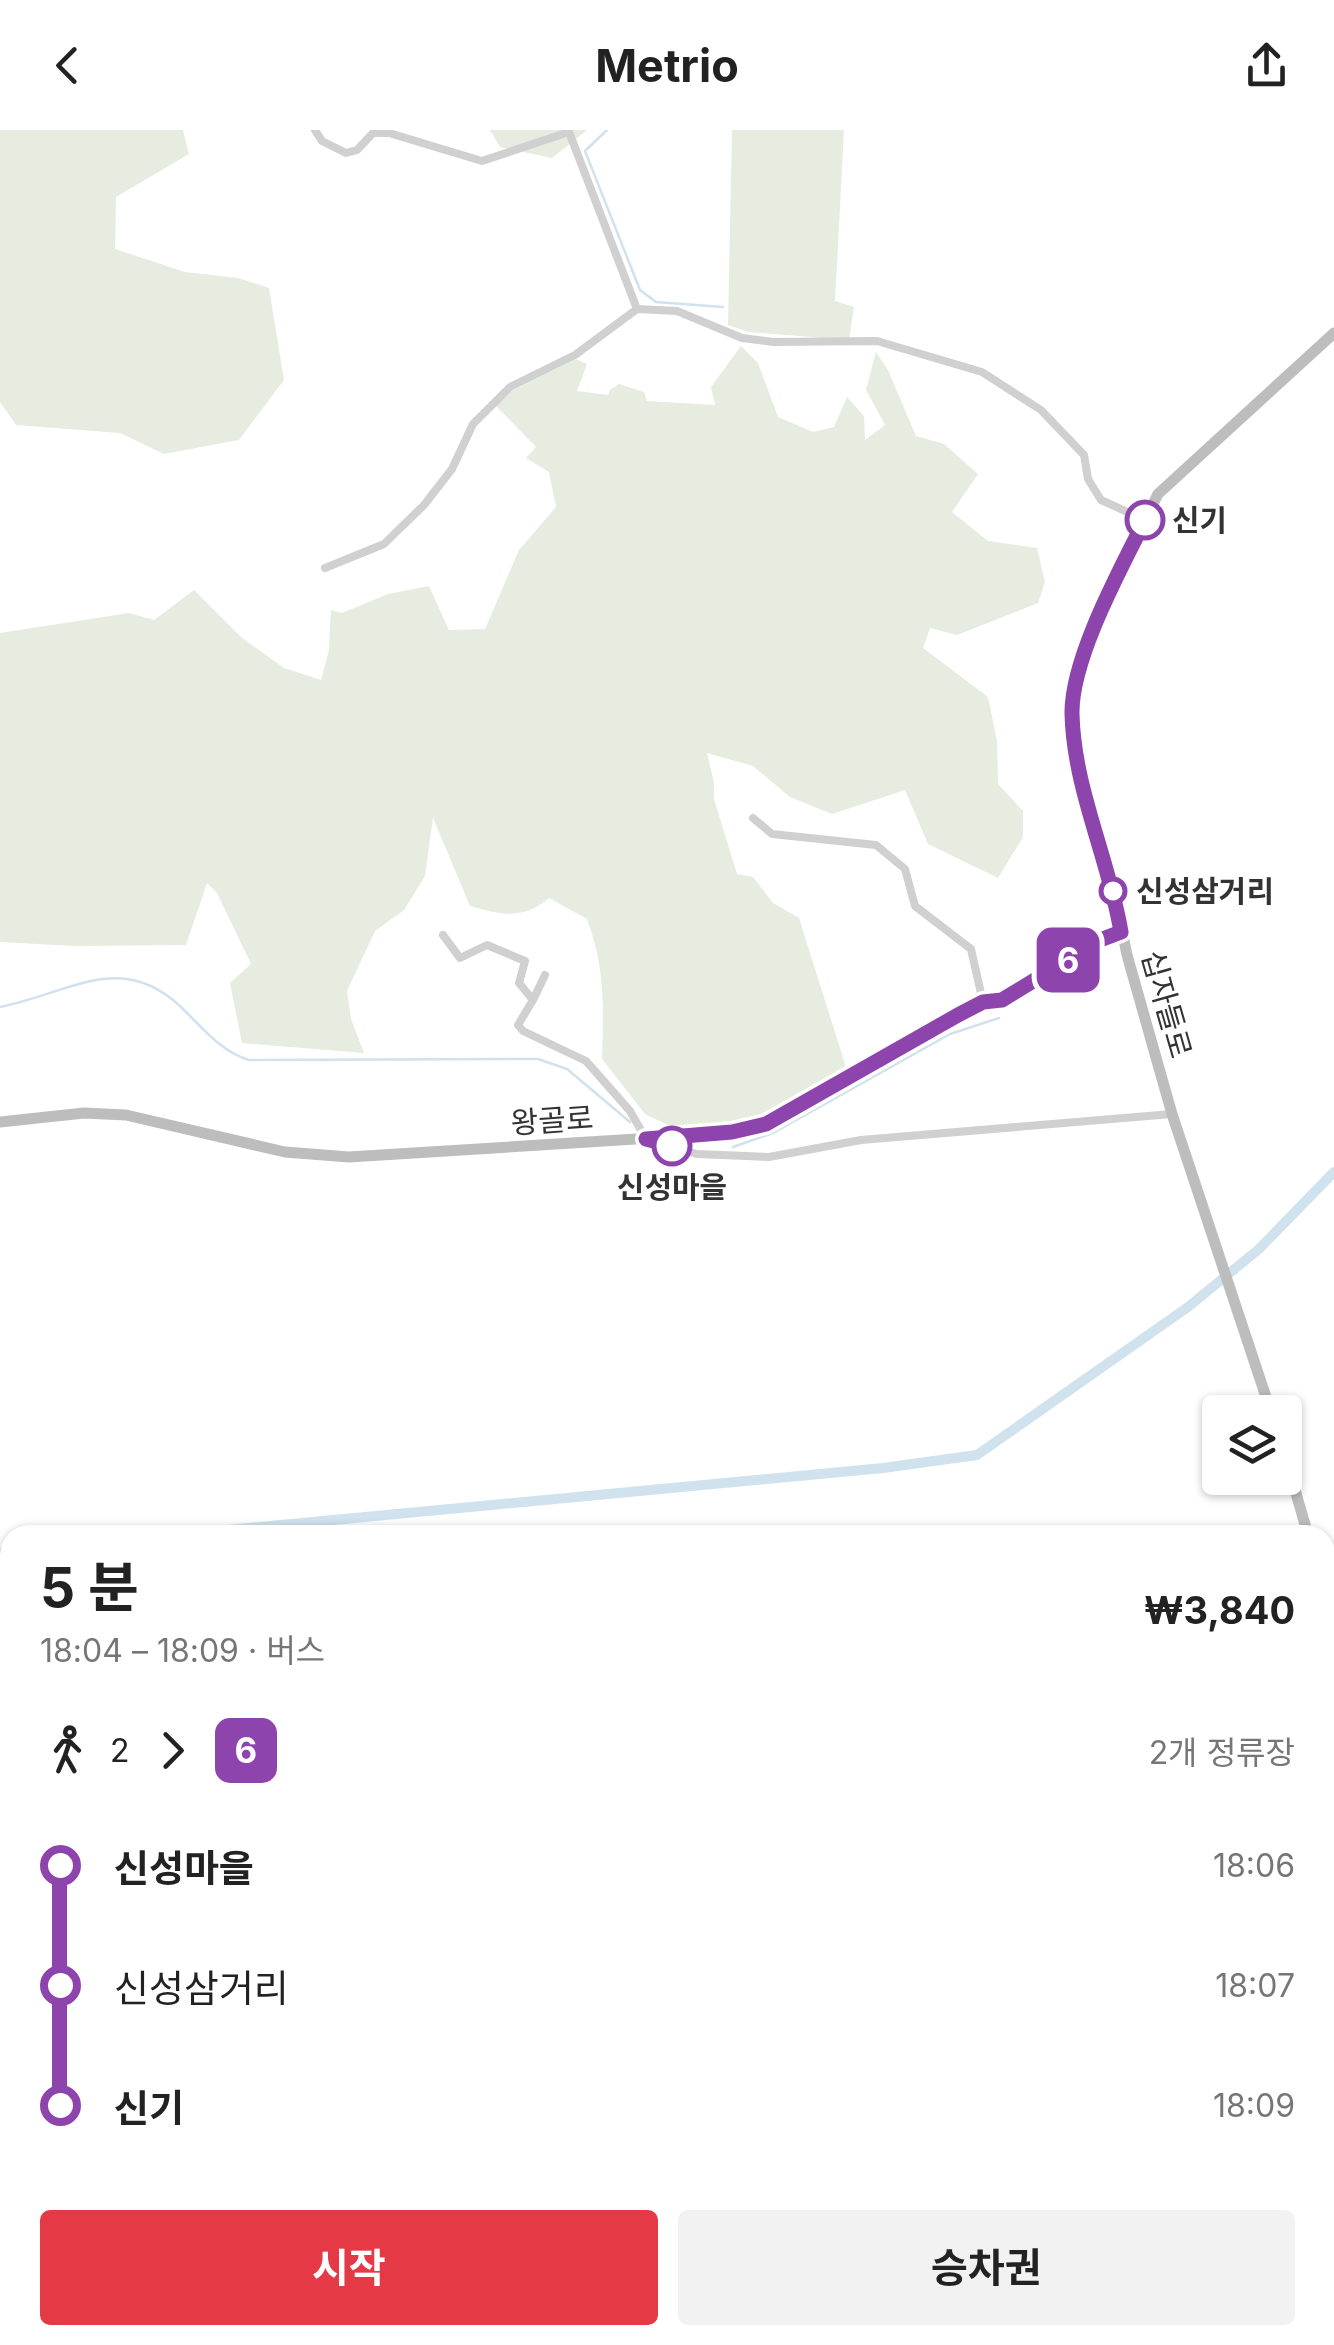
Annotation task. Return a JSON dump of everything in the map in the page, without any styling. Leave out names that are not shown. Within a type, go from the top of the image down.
[{"type":"main road","name":"십자들로","points":[[1265,1395],[1172,1114],[1080,773],[1072,711],[1078,672],[1158,494],[1334,333]]},
{"type":"main road","name":"왕골로","points":[[0,1122],[84,1113],[126,1115],[285,1152],[349,1157],[732,1132],[766,1124],[983,1002],[1002,1000],[1100,940],[1121,932]]},
{"type":"main road","points":[[1296,1495],[1305,1525]]},
{"type":"street","points":[[315,130],[322,140],[346,153],[357,150],[372,133],[389,133],[482,161],[570,131],[637,309]]},
{"type":"street","points":[[324,568],[384,544],[424,506],[452,469],[474,424],[510,388],[575,356],[637,309],[677,311],[742,338],[774,342],[877,340],[982,372],[1041,410],[1084,454],[1088,479],[1101,500],[1145,520]]},
{"type":"street","points":[[753,818],[772,834],[876,845],[905,869],[915,906],[971,950],[983,1002]]},
{"type":"street","points":[[443,935],[460,958],[487,945],[525,961],[519,983],[533,1000]]},
{"type":"street","points":[[545,975],[518,1025],[523,1031],[586,1061],[630,1111],[646,1139],[697,1154],[769,1157],[861,1140],[1172,1114]]},
{"type":"shaded area","points":[[0,130],[183,130],[189,154],[116,197],[115,249],[185,272],[238,278],[269,288],[284,380],[239,440],[164,454],[120,433],[16,425],[0,402]]},
{"type":"shaded area","points":[[490,130],[587,130],[552,158],[500,147]]},
{"type":"shaded area","points":[[732,130],[844,130],[835,301],[854,307],[849,340],[748,332],[728,325]]},
{"type":"shaded area","points":[[741,346],[758,363],[778,417],[813,432],[834,427],[847,397],[864,416],[865,440],[885,425],[866,390],[876,352],[888,370],[916,436],[944,444],[978,474],[952,512],[988,541],[1037,548],[1045,582],[1038,603],[957,635],[930,628],[923,648],[988,697],[997,741],[998,784],[1023,811],[1023,837],[998,878],[928,844],[905,790],[832,814],[790,797],[753,766],[707,753],[714,799],[737,874],[753,877],[773,903],[799,918],[845,1064],[845,1087],[733,1141],[709,1145],[645,1114],[602,1059],[602,988],[587,919],[549,898],[521,913],[470,906],[433,818],[425,876],[404,910],[375,931],[347,991],[351,1019],[364,1053],[242,1043],[230,983],[251,964],[217,893],[207,883],[186,945],[0,942],[0,633],[129,613],[154,620],[194,590],[242,638],[284,668],[321,680],[329,650],[331,610],[342,613],[388,594],[429,586],[449,630],[485,629],[519,550],[556,507],[549,472],[526,458],[536,447],[496,406],[512,391],[576,359],[587,364],[577,391],[608,395],[619,384],[644,392],[647,401],[715,405],[711,387]]},
{"type":"waterway","points":[[607,130],[585,151],[640,290],[656,302],[723,307]]},
{"type":"waterway","points":[[0,1007],[94,980],[137,981],[159,990],[221,1045],[249,1060],[538,1059],[567,1069],[630,1122]]},
{"type":"waterway","points":[[733,1147],[773,1133],[950,1034],[999,1018]]},
{"type":"waterway","points":[[281,1525],[883,1468],[977,1455],[1188,1307],[1259,1249],[1334,1172]]},
{"type":"bus line","name":"6","points":[[672,1146],[646,1139],[732,1132],[766,1124],[958,1015],[983,1002],[1002,1000],[1100,940],[1121,932],[1076,754],[1072,711],[1078,672],[1145,520]]},
{"type":"place","name":"신기","points":[[1145,520]]},
{"type":"place","name":"신성삼거리","points":[[1113,891]]},
{"type":"place","name":"신성마을","points":[[672,1146]]}]
